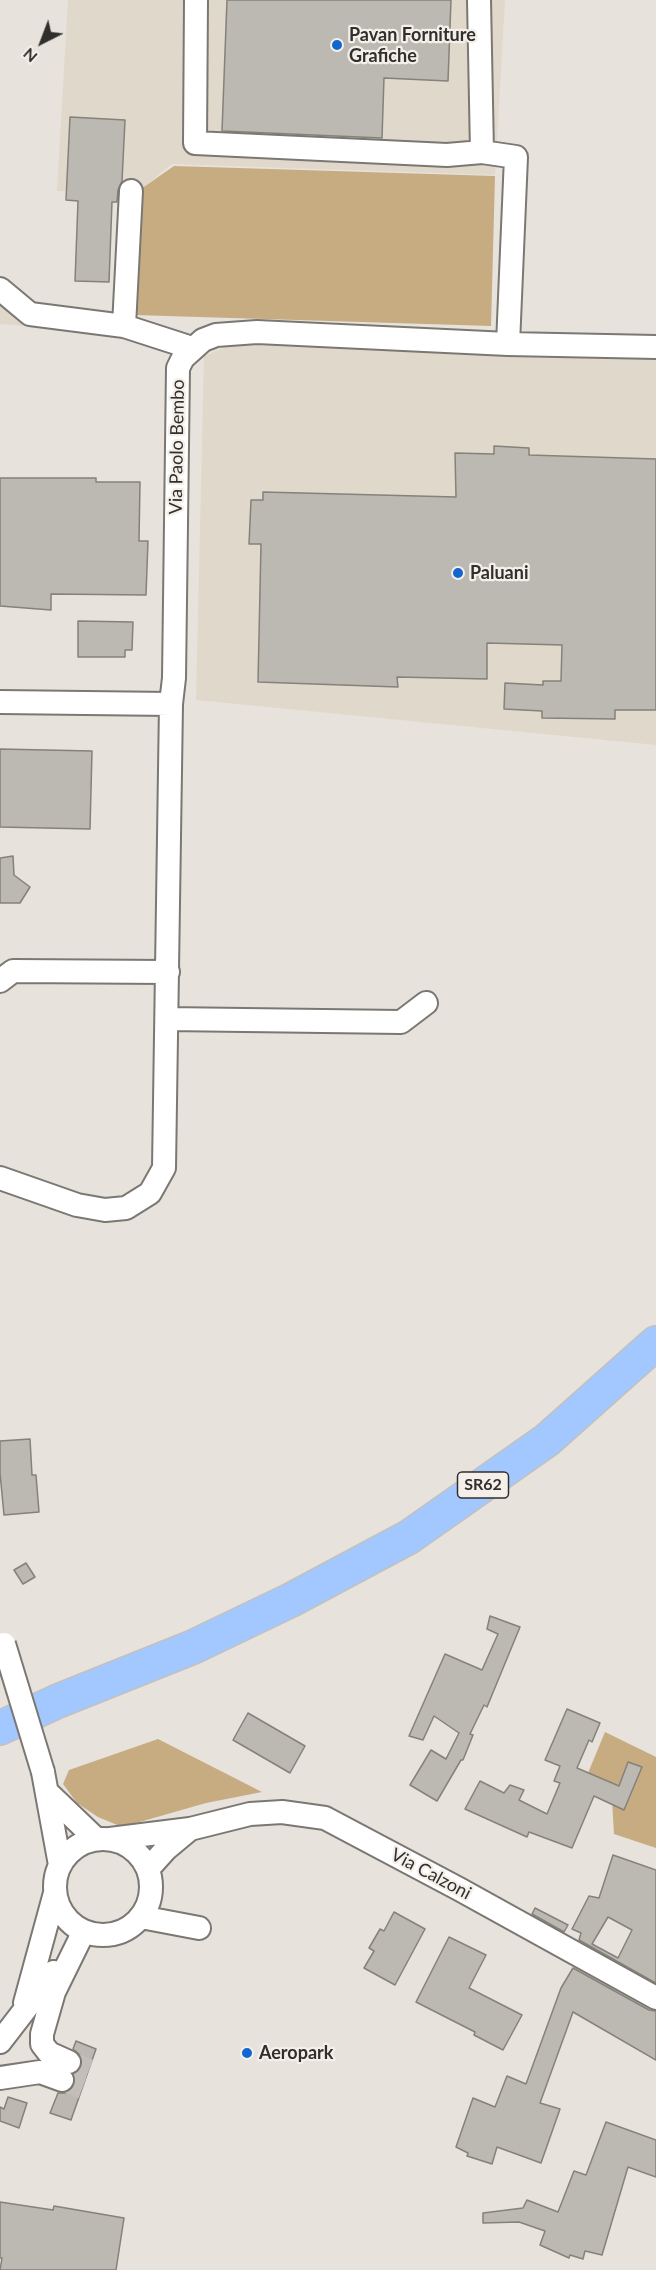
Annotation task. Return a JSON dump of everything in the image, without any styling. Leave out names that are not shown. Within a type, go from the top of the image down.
[{"type":"highway","name":"SR62","points":[[0,1717],[58,1701],[192,1647],[291,1600],[410,1537],[547,1440],[656,1343]]},
{"type":"highway","points":[[0,1728],[58,1701]]},
{"type":"street","points":[[196,0],[195,143],[447,155],[482,152],[516,157],[508,344]]},
{"type":"street","points":[[479,0],[482,152]]},
{"type":"street","points":[[124,326],[131,191]]},
{"type":"street","points":[[0,289],[30,314],[124,326],[192,348],[216,334],[257,332],[508,344],[656,347]]},
{"type":"street","name":"Via Paolo Bembo","points":[[0,1178],[77,1205],[105,1210],[126,1208],[150,1192],[164,1168],[178,368],[192,348]]},
{"type":"street","points":[[0,702],[171,704]]},
{"type":"street","points":[[0,981],[13,970],[168,972]]},
{"type":"street","points":[[167,1019],[401,1022],[426,1003]]},
{"type":"street","points":[[2,1638],[45,1782],[60,1864]]},
{"type":"street","points":[[45,1782],[103,1839]]},
{"type":"street","name":"Via Calzoni","points":[[103,1839],[190,1829],[261,1813],[282,1812],[325,1818],[656,1998]]},
{"type":"street","name":"Via Calzoni","points":[[148,1869],[166,1849],[190,1829]]},
{"type":"street","points":[[21,2016],[55,1893],[55,1878],[60,1864],[69,1852],[103,1839],[122,1843],[133,1849],[148,1869],[151,1881],[150,1894],[141,1917],[132,1925],[115,1933],[96,1934],[73,1925],[64,1916],[55,1893]]},
{"type":"street","points":[[141,1917],[200,1928]]},
{"type":"street","points":[[0,2042],[84,1931]]},
{"type":"street","points":[[0,2078],[65,2071],[42,2044],[42,2034],[54,1992],[84,1931]]},
{"type":"shaded area","points":[[68,0],[505,0],[495,175],[172,164],[136,193],[57,191]]},
{"type":"shaded area","points":[[174,166],[495,176],[491,326],[134,315],[138,191]]},
{"type":"shaded area","points":[[0,276],[38,327],[0,324]]},
{"type":"shaded area","points":[[233,344],[656,360],[656,745],[196,700],[204,356]]},
{"type":"shaded area","points":[[605,1732],[656,1757],[656,1848],[614,1834],[611,1783],[588,1773]]},
{"type":"shaded area","points":[[158,1739],[262,1792],[206,1803],[122,1827],[98,1817],[77,1803],[63,1784],[69,1770]]},
{"type":"building","name":"Pavan Forniture Grafiche","points":[[227,0],[451,0],[448,81],[384,78],[382,138],[222,131]]},
{"type":"building","points":[[70,117],[125,120],[122,181],[118,190],[117,202],[112,202],[109,282],[75,281],[78,201],[66,200]]},
{"type":"building","name":"Paluani","points":[[494,446],[529,448],[529,455],[656,459],[656,710],[615,710],[615,719],[542,718],[542,711],[504,709],[505,683],[543,685],[543,681],[561,681],[562,645],[487,643],[487,679],[397,677],[398,687],[258,682],[261,544],[249,544],[251,500],[263,500],[263,492],[456,497],[455,453],[494,454]]},
{"type":"building","points":[[0,478],[96,478],[96,482],[140,482],[139,541],[148,541],[146,595],[51,594],[51,610],[0,606]]},
{"type":"building","points":[[78,621],[133,622],[132,650],[125,650],[125,657],[78,657]]},
{"type":"building","points":[[0,749],[92,751],[90,829],[0,827]]},
{"type":"building","points":[[13,856],[14,875],[30,887],[20,903],[0,903],[0,858]]},
{"type":"building","points":[[30,1439],[32,1475],[36,1475],[39,1512],[4,1515],[0,1441]]},
{"type":"building","points":[[26,1563],[35,1577],[23,1584],[14,1570]]},
{"type":"building","points":[[490,1616],[520,1627],[487,1707],[484,1705],[470,1734],[473,1735],[463,1760],[437,1801],[410,1785],[431,1750],[446,1759],[459,1733],[434,1716],[423,1740],[409,1736],[445,1654],[482,1670],[498,1634],[487,1629]]},
{"type":"building","points":[[567,1709],[600,1723],[592,1742],[589,1740],[577,1768],[619,1786],[628,1762],[642,1767],[624,1810],[594,1796],[572,1848],[529,1832],[527,1837],[465,1809],[480,1781],[504,1793],[510,1785],[524,1790],[519,1800],[547,1814],[560,1783],[554,1781],[560,1766],[545,1760]]},
{"type":"building","points":[[248,1713],[305,1746],[290,1773],[233,1740]]},
{"type":"building","points":[[613,1855],[656,1870],[656,1983],[579,1940],[581,1933],[572,1929],[589,1896],[599,1898]],"holes":[[[608,1917],[632,1930],[618,1958],[592,1944]]]},
{"type":"building","points":[[535,1908],[568,1925],[564,1932],[532,1914]]},
{"type":"building","points":[[394,1912],[425,1929],[395,1985],[364,1968],[374,1951],[369,1948],[380,1929],[384,1931]]},
{"type":"building","points":[[449,1937],[486,1955],[469,1988],[522,2015],[503,2050],[474,2035],[475,2032],[416,2002]]},
{"type":"building","points":[[573,1968],[649,2010],[656,2011],[656,2060],[573,2012],[540,2103],[560,2109],[541,2163],[497,2147],[492,2164],[467,2156],[468,2153],[456,2147],[473,2098],[495,2107],[507,2076],[526,2084],[561,1988]]},
{"type":"building","points":[[76,2041],[96,2049],[71,2120],[50,2113],[58,2093],[71,2090],[75,2084],[74,2074],[81,2067],[80,2055],[73,2049]]},
{"type":"building","points":[[8,2097],[27,2103],[19,2128],[0,2121],[0,2107],[4,2109]]},
{"type":"building","points":[[606,2122],[656,2140],[656,2177],[628,2167],[602,2255],[585,2251],[583,2259],[570,2255],[569,2258],[540,2245],[545,2231],[519,2222],[483,2223],[483,2213],[523,2208],[527,2200],[558,2212],[574,2171],[586,2175]]},
{"type":"building","points":[[0,2202],[53,2210],[54,2206],[124,2218],[116,2270],[0,2270],[2,2258],[0,2258]]},
{"type":"tunnel","points":[[69,2062],[89,2070]]},
{"type":"tunnel","points":[[62,2080],[83,2088]]},
{"type":"place","name":"Pavan Forniture Grafiche","points":[[337,45]]},
{"type":"place","name":"Paluani","points":[[458,573]]},
{"type":"place","name":"Aeropark","points":[[247,2053]]}]
